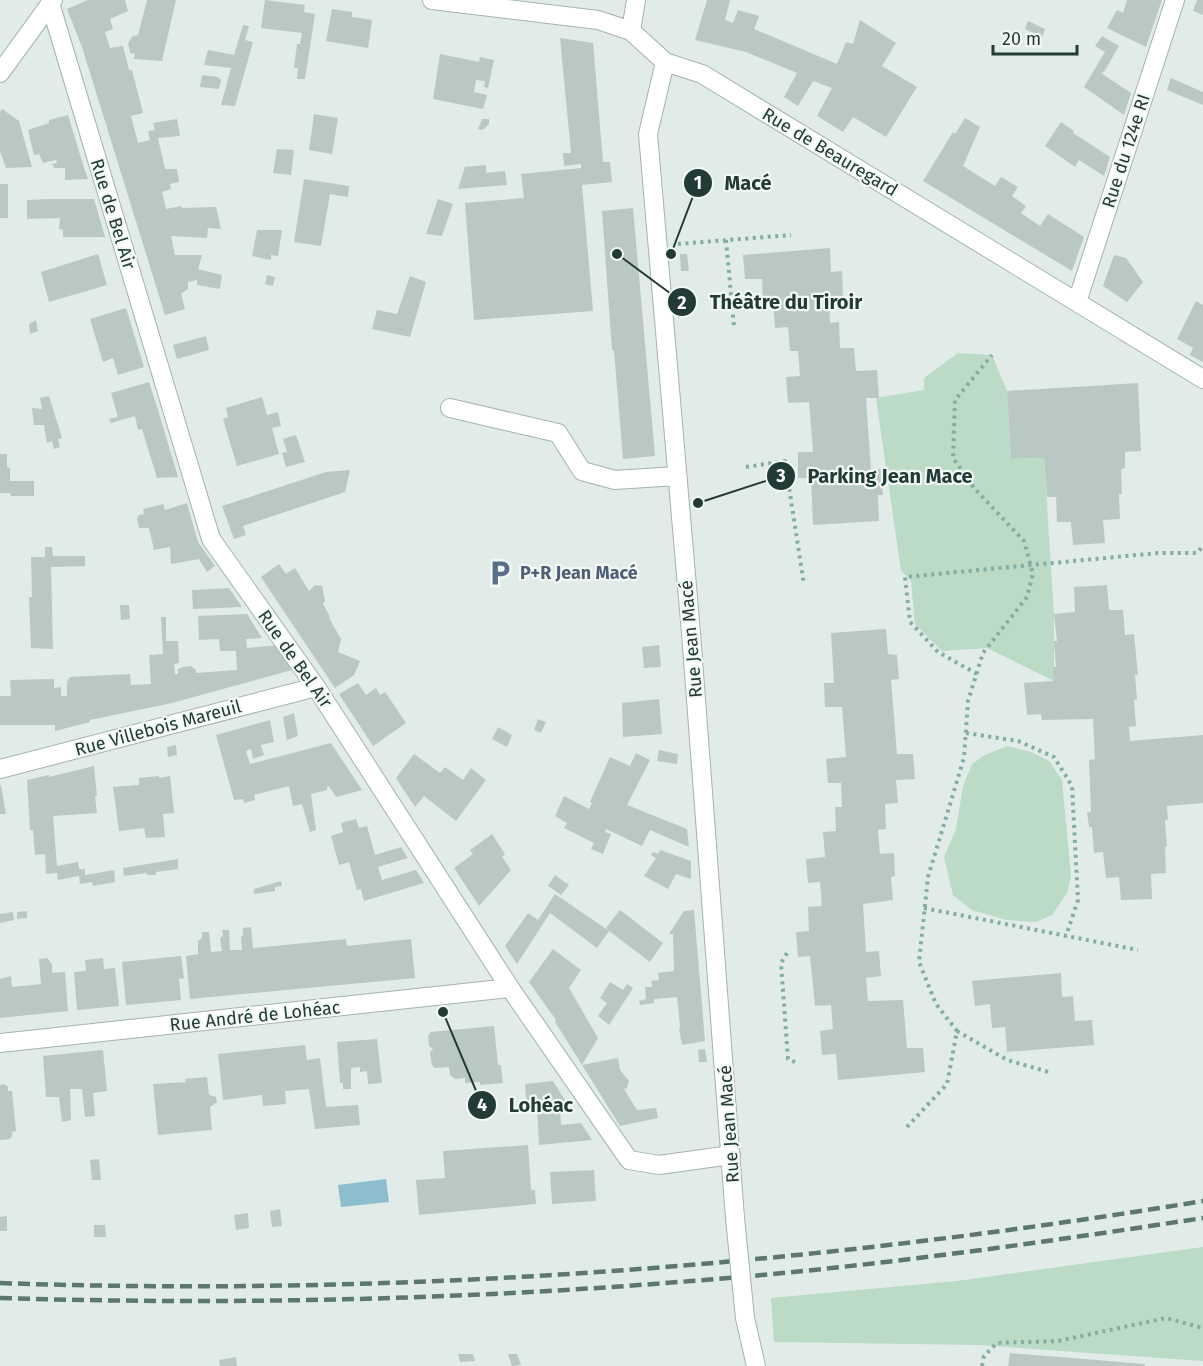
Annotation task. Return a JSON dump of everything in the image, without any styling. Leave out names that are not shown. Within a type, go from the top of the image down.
[{"type":"street","name":"Rue de Beauregard","points":[[432,0],[598,20],[631,31],[665,62],[702,75],[1203,379]]},
{"type":"street","points":[[631,31],[636,0]]},
{"type":"street","name":"Rue du 124e RI","points":[[1077,302],[1175,0]]},
{"type":"street","points":[[0,73],[52,2]]},
{"type":"street","name":"Rue de Bel Air","points":[[52,2],[211,539],[316,687],[510,988],[629,1160],[659,1165],[731,1155]]},
{"type":"street","name":"Rue Jean Macé","points":[[665,62],[648,134],[735,1218],[746,1318],[756,1366]]},
{"type":"street","points":[[450,408],[558,434],[582,471],[615,480],[677,476]]},
{"type":"street","name":"Rue Villebois Mareuil","points":[[0,769],[316,687]]},
{"type":"street","name":"Rue André de Lohéac","points":[[0,1043],[510,988]]},
{"type":"path","points":[[690,243],[791,235]]},
{"type":"path","points":[[726,240],[734,327]]},
{"type":"path","points":[[992,355],[955,400],[953,458],[974,488],[1024,540],[1033,574],[1027,597],[983,653],[968,701],[964,758],[928,877],[919,962],[936,1004],[957,1031],[1007,1060],[1052,1073]]},
{"type":"path","points":[[746,467],[785,461],[804,585]]},
{"type":"path","points":[[977,674],[938,652],[910,622],[905,577],[1158,553],[1197,554],[1203,546]]},
{"type":"path","points":[[966,733],[1018,741],[1054,757],[1072,786],[1078,900],[1066,936]]},
{"type":"path","points":[[924,908],[1138,950]]},
{"type":"path","points":[[787,953],[781,963],[781,974],[788,1059],[795,1062]]},
{"type":"path","points":[[907,1126],[947,1084],[957,1031]]},
{"type":"path","points":[[982,1366],[984,1356],[997,1343],[1058,1341],[1166,1318],[1203,1328]]},
{"type":"green space","points":[[958,353],[992,355],[1007,391],[1011,459],[1044,458],[1054,614],[1054,681],[987,648],[942,651],[915,624],[911,580],[901,571],[876,398],[924,390],[924,378]]},
{"type":"green space","points":[[1007,746],[1031,752],[1049,761],[1062,780],[1071,876],[1067,893],[1052,915],[1036,922],[1006,920],[972,910],[953,895],[944,857],[956,829],[963,786],[972,764],[985,755]]},
{"type":"green space","points":[[1203,1247],[1203,1361],[979,1345],[774,1342],[771,1298],[957,1281]]},
{"type":"water","points":[[386,1179],[389,1202],[341,1207],[338,1185]]},
{"type":"building","points":[[88,0],[125,0],[128,11],[110,19],[113,29],[105,32],[110,48],[123,46],[129,70],[132,70],[143,113],[131,116],[138,143],[150,140],[148,131],[155,130],[153,123],[177,119],[180,136],[158,138],[165,169],[177,169],[179,182],[170,184],[171,189],[162,192],[166,209],[181,206],[182,208],[216,207],[221,229],[208,228],[207,238],[171,236],[175,255],[202,255],[198,269],[222,275],[220,289],[197,285],[197,280],[188,282],[188,289],[181,294],[185,309],[165,315],[82,47],[67,9]]},
{"type":"building","points":[[147,0],[176,0],[162,61],[134,59],[135,54],[130,53],[128,43],[133,36],[138,35]]},
{"type":"building","points":[[265,0],[305,5],[304,12],[315,14],[305,79],[297,79],[298,68],[294,68],[297,44],[300,44],[302,33],[261,28]]},
{"type":"building","points":[[707,0],[730,0],[725,20],[733,23],[738,10],[759,16],[754,29],[837,64],[846,42],[853,44],[860,20],[896,43],[882,66],[917,87],[886,137],[853,117],[843,132],[817,116],[832,88],[813,81],[798,106],[784,97],[797,73],[746,52],[695,40]]},
{"type":"building","points":[[1127,0],[1162,0],[1146,47],[1107,28],[1117,10],[1123,13]]},
{"type":"building","points":[[1197,0],[1203,0],[1203,15],[1193,11]]},
{"type":"building","points":[[332,9],[352,12],[352,17],[372,20],[368,48],[326,41]]},
{"type":"building","points":[[1028,21],[1045,29],[1042,37],[1025,29]]},
{"type":"building","points":[[243,25],[249,26],[245,40],[253,42],[235,106],[221,105],[231,68],[204,65],[208,50],[234,55]]},
{"type":"building","points":[[1102,36],[1119,46],[1104,72],[1101,73],[1131,93],[1124,115],[1084,87],[1105,52],[1095,46]]},
{"type":"building","points":[[560,38],[593,43],[603,162],[610,162],[612,182],[582,185],[593,311],[474,320],[465,203],[524,198],[521,174],[581,168],[581,164],[564,166],[563,153],[571,153]]},
{"type":"building","points":[[440,54],[479,62],[480,57],[494,60],[488,88],[484,87],[485,81],[476,80],[474,92],[487,95],[483,109],[433,99]]},
{"type":"building","points":[[202,75],[218,77],[221,80],[219,89],[200,87]]},
{"type":"building","points":[[1171,78],[1203,92],[1203,105],[1167,90]]},
{"type":"building","points":[[2,109],[19,121],[32,167],[6,168],[0,151],[0,112]]},
{"type":"building","points":[[314,114],[338,118],[332,154],[309,150]]},
{"type":"building","points":[[68,115],[88,179],[65,180],[65,168],[54,168],[52,164],[57,163],[56,160],[43,163],[39,154],[34,155],[28,130],[49,123],[49,120]]},
{"type":"building","points":[[965,118],[980,127],[963,166],[995,186],[1001,177],[1018,187],[1012,196],[1026,206],[1021,213],[1040,226],[1048,214],[1084,237],[1072,271],[923,181],[953,132],[955,134]]},
{"type":"building","points":[[482,119],[489,119],[489,124],[481,130],[478,129]]},
{"type":"building","points":[[1061,122],[1074,131],[1073,133],[1110,157],[1104,176],[1079,160],[1075,167],[1045,146]]},
{"type":"building","points":[[277,149],[294,150],[291,175],[273,173]]},
{"type":"building","points":[[486,165],[486,173],[505,171],[507,185],[458,189],[465,167]]},
{"type":"building","points":[[304,179],[349,186],[348,197],[330,194],[321,246],[294,242]]},
{"type":"building","points":[[0,184],[8,184],[8,218],[0,218]]},
{"type":"building","points":[[94,199],[105,237],[63,237],[63,230],[59,229],[60,218],[27,219],[27,200]]},
{"type":"building","points":[[438,199],[453,204],[442,236],[426,234]]},
{"type":"building","points":[[633,208],[655,456],[623,459],[602,211]]},
{"type":"building","points":[[257,230],[282,230],[278,256],[271,255],[271,260],[252,256]]},
{"type":"building","points":[[830,248],[831,272],[842,271],[843,297],[829,298],[830,323],[839,322],[840,348],[854,348],[856,371],[877,370],[879,398],[866,398],[871,470],[881,469],[883,495],[878,495],[879,521],[813,525],[811,478],[798,478],[798,452],[813,452],[809,402],[788,403],[786,377],[800,376],[798,351],[790,351],[788,327],[775,328],[773,302],[763,303],[762,279],[745,279],[743,255]]},
{"type":"building","points":[[98,254],[107,285],[49,302],[41,272]]},
{"type":"building","points":[[680,254],[687,254],[689,271],[681,271]]},
{"type":"building","points":[[1114,255],[1126,258],[1143,282],[1127,302],[1103,286]]},
{"type":"building","points":[[267,275],[275,277],[273,286],[265,284]]},
{"type":"building","points":[[410,276],[426,282],[410,337],[372,329],[377,310],[397,314]]},
{"type":"building","points":[[1196,301],[1203,305],[1203,362],[1190,355],[1193,348],[1177,339]]},
{"type":"building","points":[[126,308],[144,367],[118,375],[113,358],[103,362],[90,319]]},
{"type":"building","points":[[36,320],[38,331],[30,334],[29,324]]},
{"type":"building","points":[[206,336],[209,350],[177,359],[173,345]]},
{"type":"building","points":[[149,382],[178,477],[157,478],[142,429],[138,430],[135,416],[111,423],[109,419],[118,417],[111,393]]},
{"type":"building","points":[[1138,383],[1141,451],[1125,452],[1125,468],[1121,469],[1122,494],[1119,494],[1120,519],[1103,520],[1105,543],[1073,545],[1071,522],[1057,522],[1056,497],[1047,497],[1044,458],[1011,459],[1007,391]]},
{"type":"building","points":[[49,396],[62,438],[58,439],[60,447],[54,449],[52,441],[47,443],[44,425],[34,425],[32,408],[42,409],[40,398]]},
{"type":"building","points":[[262,397],[267,415],[278,412],[281,426],[272,428],[279,454],[237,466],[223,419],[228,417],[226,408]]},
{"type":"building","points":[[296,435],[305,462],[286,467],[282,453],[287,452],[283,439]]},
{"type":"building","points":[[0,454],[7,454],[10,481],[34,481],[34,496],[11,496],[10,493],[0,493]]},
{"type":"building","points":[[350,470],[345,492],[243,526],[246,535],[234,539],[222,506],[326,472]]},
{"type":"building","points":[[187,503],[198,542],[215,566],[207,572],[199,559],[171,564],[170,547],[154,550],[149,528],[139,528],[137,519],[139,515],[144,514],[143,509],[163,504],[165,510]]},
{"type":"building","points":[[45,547],[52,547],[53,556],[85,556],[85,566],[51,567],[53,649],[31,648],[29,597],[32,597],[31,557],[45,557]]},
{"type":"building","points":[[279,564],[286,574],[295,568],[309,591],[315,585],[322,586],[325,601],[323,604],[341,639],[338,652],[360,661],[354,675],[335,688],[261,577]]},
{"type":"building","points":[[1107,585],[1109,610],[1123,610],[1125,635],[1134,634],[1138,675],[1135,674],[1136,726],[1129,727],[1130,741],[1203,735],[1203,803],[1167,806],[1166,873],[1151,874],[1152,899],[1121,900],[1119,877],[1106,878],[1103,852],[1094,853],[1092,827],[1089,827],[1087,812],[1091,812],[1089,760],[1095,759],[1093,719],[1042,720],[1041,714],[1027,715],[1024,683],[1054,681],[1053,667],[1056,667],[1054,641],[1057,641],[1054,614],[1075,612],[1074,587]]},
{"type":"building","points":[[229,588],[242,607],[193,609],[192,590]]},
{"type":"building","points":[[120,605],[129,605],[130,619],[121,620]]},
{"type":"building","points":[[247,614],[262,638],[246,639],[247,648],[279,645],[292,670],[172,703],[90,720],[90,722],[55,731],[55,725],[0,725],[0,696],[11,696],[10,680],[54,679],[54,688],[61,687],[61,696],[67,696],[67,682],[70,677],[130,674],[131,685],[151,684],[149,655],[163,654],[161,617],[166,617],[166,641],[178,641],[179,663],[174,664],[175,674],[178,674],[178,669],[191,666],[196,673],[237,670],[236,651],[220,651],[219,639],[199,640],[198,616]]},
{"type":"building","points":[[886,629],[888,654],[897,655],[899,679],[891,680],[897,754],[913,754],[915,779],[896,780],[898,803],[885,804],[886,829],[878,830],[880,854],[894,853],[895,876],[891,877],[893,900],[863,904],[866,952],[879,951],[881,976],[866,978],[868,1001],[903,1000],[907,1048],[923,1048],[925,1072],[838,1080],[836,1054],[822,1055],[820,1031],[833,1029],[831,1005],[815,1006],[810,956],[798,957],[796,932],[809,931],[808,907],[822,906],[820,882],[808,883],[806,859],[825,857],[823,832],[836,831],[835,807],[842,807],[841,783],[828,783],[826,759],[846,757],[842,707],[825,707],[824,683],[834,683],[831,633]]},
{"type":"building","points":[[659,645],[661,667],[644,668],[642,647]]},
{"type":"building","points":[[358,683],[366,695],[376,688],[380,695],[385,692],[406,723],[373,746],[339,694]]},
{"type":"building","points":[[659,699],[662,734],[623,737],[622,703]]},
{"type":"building","points":[[294,713],[298,736],[287,740],[283,717]]},
{"type":"building","points":[[538,719],[546,722],[541,733],[534,730]]},
{"type":"building","points":[[270,720],[274,742],[261,745],[264,755],[253,759],[251,749],[246,751],[250,764],[331,743],[362,790],[336,797],[329,786],[327,790],[311,794],[316,830],[310,832],[302,804],[293,806],[289,786],[254,795],[255,800],[244,803],[243,799],[234,800],[216,735]]},
{"type":"building","points":[[498,727],[512,735],[507,747],[492,739]]},
{"type":"building","points":[[176,745],[177,755],[168,757],[167,747]]},
{"type":"building","points":[[659,750],[678,754],[677,764],[657,761]]},
{"type":"building","points":[[636,753],[650,760],[627,805],[687,829],[689,847],[650,830],[642,846],[606,829],[605,832],[611,834],[603,854],[591,849],[594,843],[564,828],[567,823],[555,816],[564,796],[589,809],[610,757],[630,766]]},
{"type":"building","points":[[414,754],[440,773],[445,767],[463,780],[471,768],[486,780],[456,821],[424,796],[415,807],[396,778]]},
{"type":"building","points":[[94,766],[97,813],[53,816],[57,866],[78,862],[79,869],[85,869],[85,875],[114,870],[115,882],[93,886],[92,882],[80,884],[79,876],[58,880],[57,873],[46,874],[45,854],[35,855],[33,830],[30,830],[27,780]]},
{"type":"building","points":[[159,776],[159,778],[170,776],[174,813],[163,814],[165,837],[146,838],[144,828],[119,831],[113,787],[139,785],[139,778]]},
{"type":"building","points":[[1,785],[6,814],[0,814]]},
{"type":"building","points":[[356,819],[359,828],[367,826],[375,855],[401,847],[408,858],[378,867],[382,880],[416,870],[424,883],[364,901],[361,889],[357,890],[349,862],[339,865],[331,836],[343,832],[341,823]]},
{"type":"building","points":[[492,834],[505,854],[502,857],[511,870],[479,906],[454,868],[473,854],[470,850]]},
{"type":"building","points":[[660,850],[691,861],[691,879],[676,874],[668,889],[644,876],[656,858],[651,855],[653,852],[658,854]]},
{"type":"building","points":[[178,859],[178,869],[156,872],[156,875],[147,875],[147,873],[124,876],[123,868]]},
{"type":"building","points":[[555,875],[569,885],[561,895],[548,886]]},
{"type":"building","points":[[281,881],[282,886],[275,887],[275,891],[254,894],[254,889]]},
{"type":"building","points":[[555,894],[609,931],[597,948],[550,913],[517,964],[505,946],[528,913],[538,920]]},
{"type":"building","points":[[620,910],[663,943],[650,962],[606,928]]},
{"type":"building","points":[[694,910],[705,1041],[682,1045],[677,997],[654,999],[654,1003],[640,1005],[639,1001],[646,999],[645,987],[652,987],[651,981],[659,980],[658,973],[674,971],[673,934],[669,934],[684,911]]},
{"type":"building","points":[[27,911],[27,918],[17,919],[17,912]]},
{"type":"building","points":[[13,912],[14,920],[0,923],[0,914]]},
{"type":"building","points":[[251,927],[253,948],[346,939],[347,946],[411,939],[415,978],[190,999],[186,956],[198,954],[198,941],[202,938],[202,932],[209,932],[211,952],[222,951],[220,938],[223,936],[222,930],[229,930],[230,950],[242,950],[243,928]]},
{"type":"building","points":[[553,949],[581,970],[569,988],[598,1038],[582,1065],[555,1022],[556,1020],[529,982]]},
{"type":"building","points":[[181,956],[184,978],[179,979],[181,1000],[126,1005],[122,962]]},
{"type":"building","points":[[47,958],[52,964],[52,973],[65,972],[68,1011],[0,1018],[0,979],[11,976],[12,987],[41,984],[39,959]]},
{"type":"building","points":[[103,958],[104,969],[115,968],[119,1006],[77,1010],[74,972],[86,971],[85,960]]},
{"type":"building","points":[[1061,973],[1062,997],[1073,996],[1075,1021],[1092,1020],[1094,1045],[1007,1052],[1005,1027],[992,1028],[990,1004],[975,1006],[972,981]]},
{"type":"building","points":[[610,982],[623,990],[627,984],[633,988],[609,1025],[598,1016],[607,1003],[600,998]]},
{"type":"building","points":[[494,1026],[498,1065],[501,1065],[503,1083],[480,1085],[480,1082],[465,1083],[465,1078],[455,1079],[450,1075],[449,1067],[435,1068],[432,1065],[430,1052],[433,1049],[429,1046],[428,1036],[431,1032]]},
{"type":"building","points":[[377,1039],[382,1083],[368,1084],[367,1071],[360,1072],[360,1067],[351,1068],[351,1089],[343,1089],[343,1083],[340,1083],[337,1042]]},
{"type":"building","points":[[305,1045],[307,1060],[320,1058],[326,1107],[358,1105],[360,1125],[315,1129],[309,1089],[285,1091],[286,1104],[263,1106],[262,1095],[223,1100],[218,1054]]},
{"type":"building","points":[[705,1049],[707,1062],[699,1062],[698,1050]]},
{"type":"building","points":[[103,1050],[107,1091],[93,1093],[95,1116],[85,1117],[82,1089],[70,1089],[71,1120],[62,1122],[59,1097],[46,1097],[43,1056]]},
{"type":"building","points":[[618,1058],[620,1070],[629,1081],[627,1088],[624,1089],[637,1110],[656,1108],[658,1118],[620,1126],[582,1065]]},
{"type":"building","points":[[207,1077],[209,1095],[216,1097],[217,1102],[210,1107],[212,1130],[158,1135],[153,1084],[186,1082],[185,1079]]},
{"type":"building","points":[[553,1081],[568,1105],[560,1106],[561,1125],[581,1123],[592,1140],[539,1145],[537,1108],[527,1108],[525,1084]]},
{"type":"building","points":[[4,1084],[8,1087],[8,1091],[12,1091],[16,1131],[12,1132],[10,1139],[0,1140],[0,1085]]},
{"type":"building","points":[[528,1145],[531,1190],[535,1190],[536,1204],[419,1215],[416,1180],[445,1178],[443,1151]]},
{"type":"building","points":[[99,1159],[101,1180],[92,1180],[90,1160]]},
{"type":"building","points":[[594,1170],[596,1201],[552,1204],[550,1172]]},
{"type":"building","points":[[280,1209],[282,1226],[272,1227],[270,1211]]},
{"type":"building","points":[[248,1213],[249,1228],[236,1230],[234,1215]]},
{"type":"building","points":[[7,1216],[7,1231],[0,1231],[0,1217]]},
{"type":"building","points":[[94,1225],[105,1225],[106,1237],[94,1237]]},
{"type":"building","points":[[1010,1353],[1145,1364],[1145,1366],[1008,1366]]},
{"type":"building","points":[[458,1354],[473,1354],[475,1361],[460,1362]]},
{"type":"building","points":[[508,1354],[517,1354],[521,1365],[512,1366]]},
{"type":"building","points":[[236,1357],[237,1366],[220,1366],[219,1360]]},
{"type":"railway","points":[[0,1283],[151,1286],[302,1285],[604,1272],[904,1243],[1054,1224],[1203,1201]]},
{"type":"railway","points":[[0,1298],[260,1301],[518,1293],[755,1276],[884,1262],[1203,1218]]},
{"type":"place","name":"Théâtre du Tiroir","points":[[617,254]]},
{"type":"place","name":"Macé","points":[[671,254]]},
{"type":"place","name":"Parking Jean Mace","points":[[698,503]]},
{"type":"place","name":"P+R Jean Macé","points":[[500,573]]},
{"type":"place","name":"Lohéac","points":[[443,1012]]}]
